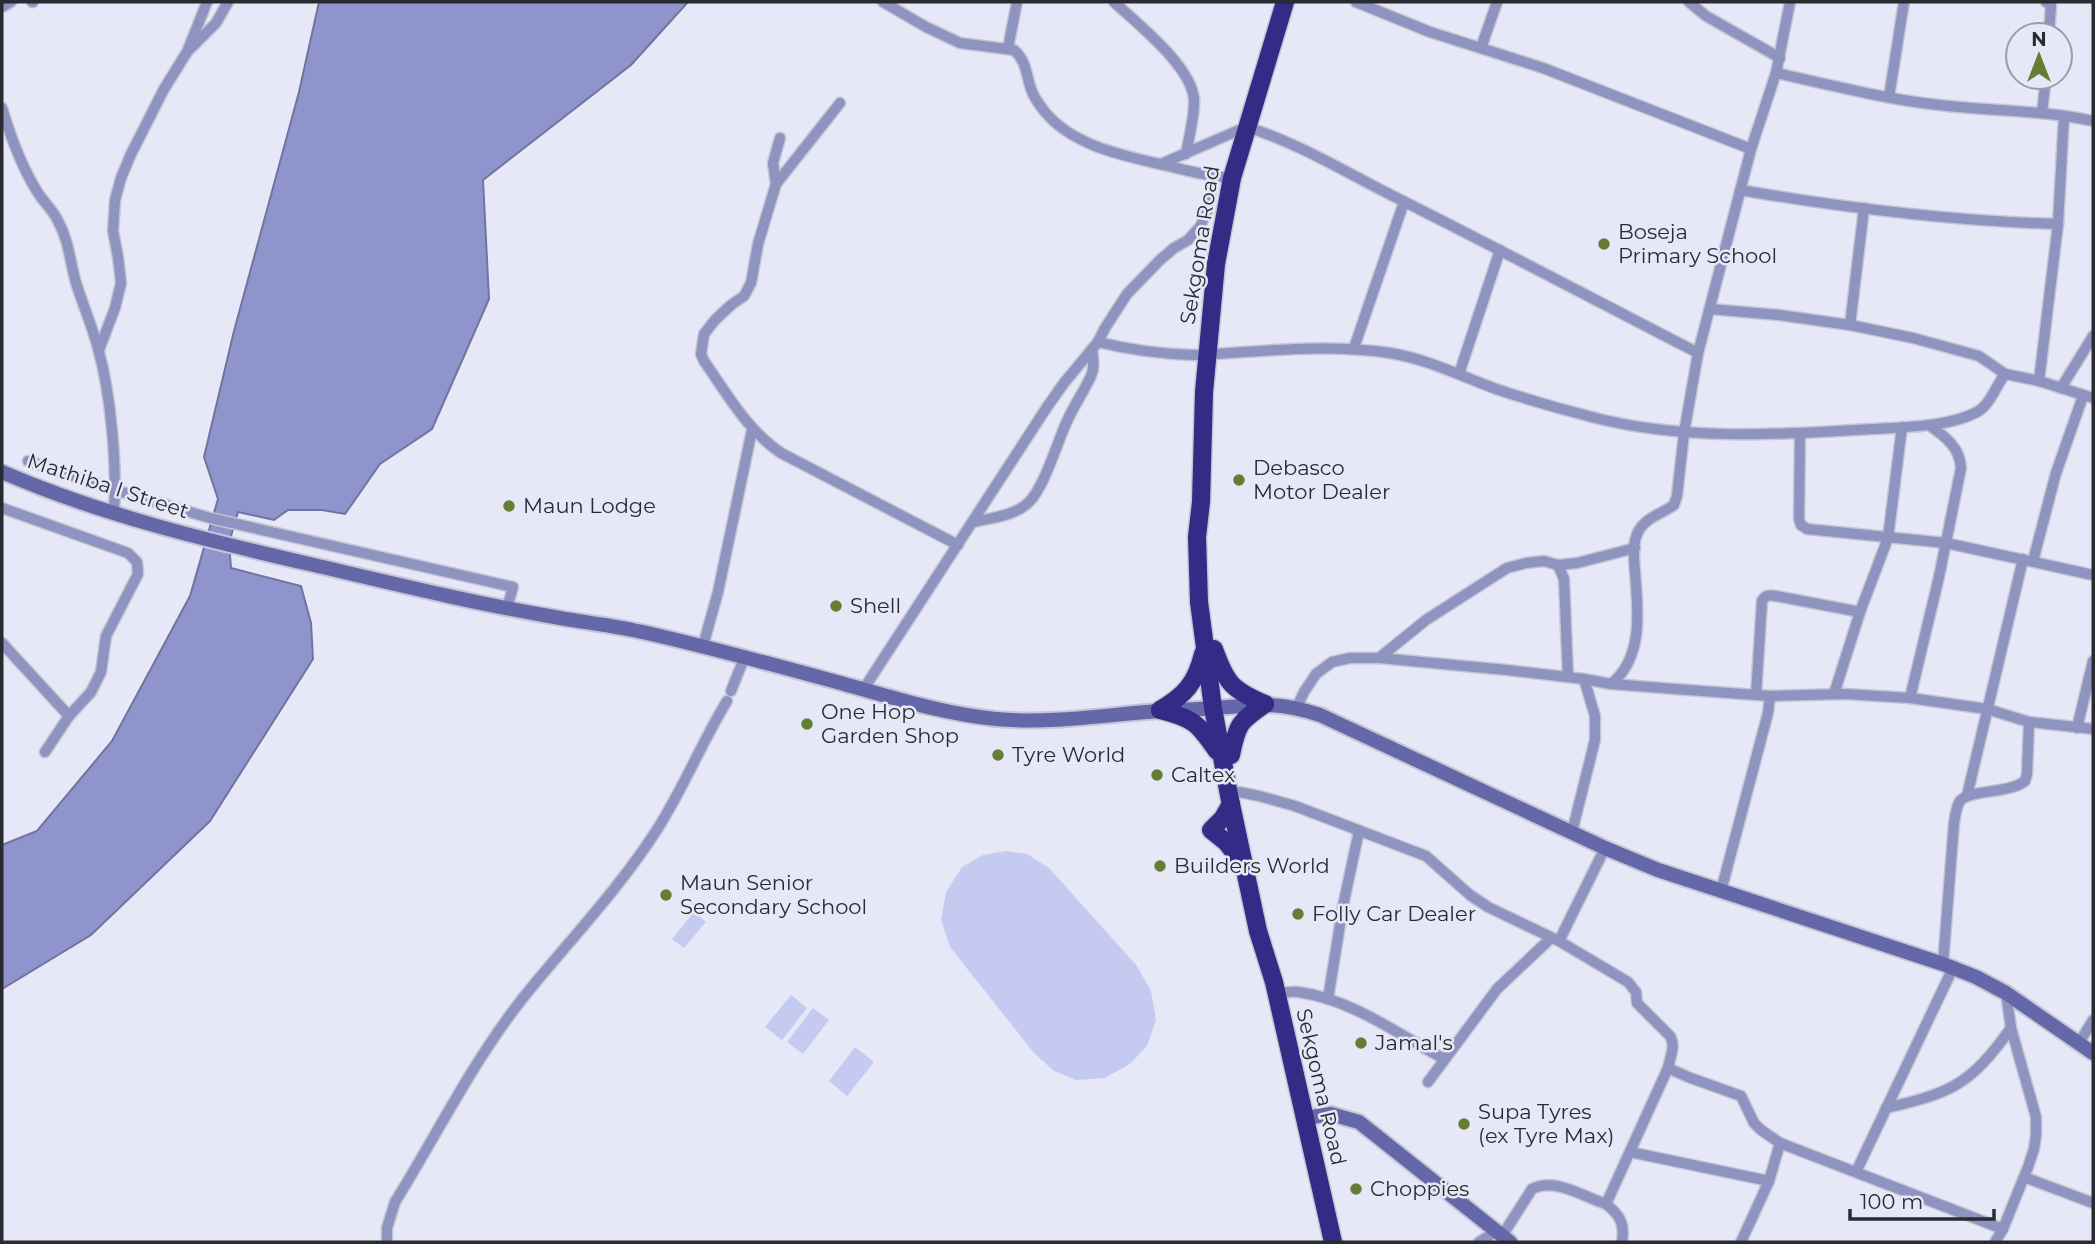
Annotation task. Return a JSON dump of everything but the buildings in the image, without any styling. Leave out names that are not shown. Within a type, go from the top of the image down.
[{"type":"highway","name":"Sekgoma Road","points":[[1275,988],[1267,928],[1226,756],[1199,602],[1197,537],[1201,502],[1206,354],[1216,264],[1232,178],[1285,2]]},
{"type":"highway","points":[[1209,650],[1227,680],[1248,697],[1265,704]]},
{"type":"highway","points":[[1160,710],[1189,689],[1209,650]]},
{"type":"highway","points":[[1160,710],[1183,716],[1197,724],[1226,756],[1238,725],[1265,704]]},
{"type":"highway","name":"Sekgoma Road","points":[[1235,798],[1244,865],[1258,931],[1275,988],[1332,1242]]},
{"type":"highway","points":[[1235,798],[1223,818],[1211,830],[1236,852],[1244,865]]},
{"type":"street","points":[[2,7],[11,2]]},
{"type":"street","points":[[99,351],[121,283],[113,231],[121,178],[159,100],[187,52],[207,2]]},
{"type":"street","points":[[187,52],[216,23],[228,2]]},
{"type":"street","points":[[883,2],[960,43],[1014,50],[1023,60],[1034,96],[1046,114],[1083,141],[1132,158],[1213,177],[1232,178]]},
{"type":"street","points":[[1008,48],[1017,2]]},
{"type":"street","points":[[1114,2],[1174,60],[1192,86],[1194,100],[1186,154]]},
{"type":"street","points":[[1356,2],[1430,32],[1543,68],[1751,149]]},
{"type":"street","points":[[1480,48],[1497,2]]},
{"type":"street","points":[[1689,2],[1706,16],[1780,58]]},
{"type":"street","points":[[1611,684],[1619,678],[1634,650],[1637,631],[1636,536],[1647,520],[1674,505],[1677,496],[1684,433],[1698,353],[1751,149],[1780,58],[1790,2]]},
{"type":"street","points":[[1889,97],[1904,2]]},
{"type":"street","points":[[2046,2],[2051,5],[2050,21]]},
{"type":"street","points":[[1776,73],[1937,105],[2042,113],[2093,121]]},
{"type":"street","points":[[2042,113],[2044,91]]},
{"type":"street","points":[[840,103],[776,184],[758,244],[751,282],[744,296],[731,305],[708,329],[701,354],[752,430],[781,453],[958,545]]},
{"type":"street","points":[[2,108],[15,148],[39,194],[58,220],[70,250],[75,280],[99,351],[109,417],[115,490],[114,512]]},
{"type":"street","points":[[2039,381],[2058,224],[2064,116]]},
{"type":"street","points":[[1161,164],[1246,127],[1282,141],[1698,353]]},
{"type":"street","points":[[776,184],[773,163],[780,138]]},
{"type":"street","points":[[863,690],[1047,407],[1095,346],[1116,309],[1141,278],[1200,228],[1207,211],[1213,177]]},
{"type":"street","points":[[1740,190],[1864,208],[2058,224]]},
{"type":"street","points":[[1354,348],[1404,202]]},
{"type":"street","points":[[1850,325],[1864,208]]},
{"type":"street","points":[[1459,374],[1500,250]]},
{"type":"street","points":[[1710,309],[1850,325],[1913,338],[1971,353],[2005,374],[2039,381],[2088,397],[2056,473],[2028,560],[1987,709],[1967,796]]},
{"type":"street","points":[[2061,388],[2093,336]]},
{"type":"street","points":[[1095,346],[1145,352],[1206,354],[1354,348],[1394,354],[1590,417],[1684,433],[1800,433],[1929,425],[1979,411],[1987,404],[2005,374]]},
{"type":"street","points":[[973,522],[1020,509],[1030,502],[1040,486],[1074,406],[1091,376],[1095,346]]},
{"type":"street","points":[[1910,698],[1961,468],[1955,447],[1929,425]]},
{"type":"street","points":[[1834,694],[1860,612],[1888,538],[1902,427]]},
{"type":"street","points":[[703,646],[718,592],[752,430]]},
{"type":"street","points":[[1800,433],[1799,512],[1801,525],[1807,529],[1946,543],[2093,575]]},
{"type":"street","points":[[28,461],[210,518],[513,587],[508,608]]},
{"type":"street","name":"Mathiba I Street","points":[[2,472],[114,512],[202,539],[508,608],[620,627],[745,656],[913,704],[994,719],[1067,720],[1160,710],[1265,704],[1297,707],[1320,715],[1658,870],[1976,977],[2006,993],[2093,1053]]},
{"type":"street","points":[[2,508],[128,553],[137,562],[138,574],[106,636],[103,666],[98,680],[45,752]]},
{"type":"street","points":[[1379,658],[1426,620],[1507,568],[1545,561],[1558,565],[1577,563],[1635,548]]},
{"type":"street","points":[[1558,565],[1564,579],[1568,677]]},
{"type":"street","points":[[1756,695],[1764,597],[1776,596],[1860,612]]},
{"type":"street","points":[[2,643],[69,716]]},
{"type":"street","points":[[387,1242],[387,1228],[395,1202],[478,1060],[519,1004],[652,838],[729,696],[745,656]]},
{"type":"street","points":[[1297,707],[1316,674],[1332,662],[1350,658],[1379,658],[1568,677],[1611,684],[1756,695],[1834,694],[1910,698],[1987,709],[2029,722],[2093,729]]},
{"type":"street","points":[[2077,727],[2093,661]]},
{"type":"street","points":[[1572,832],[1595,740],[1595,716],[1584,679]]},
{"type":"street","points":[[1721,891],[1768,713],[1770,696]]},
{"type":"street","points":[[1856,1172],[1948,966],[1954,823],[1960,801],[1967,796],[2012,788],[2025,781],[2029,722]]},
{"type":"street","points":[[1235,798],[1259,796],[1295,806],[1426,856],[1470,895],[1488,907],[1555,940],[1633,986],[1637,1003],[1673,1041],[1668,1068],[1606,1204]]},
{"type":"street","points":[[1328,999],[1343,906],[1359,831]]},
{"type":"street","points":[[1428,1082],[1497,989],[1555,940],[1605,848]]},
{"type":"street","points":[[1275,988],[1328,999],[1351,1008],[1444,1059]]},
{"type":"street","points":[[1995,1242],[2003,1229],[2034,1149],[2036,1117],[2011,1028],[2006,993]]},
{"type":"street","points":[[2079,1042],[2093,1020]]},
{"type":"street","points":[[1885,1108],[1945,1092],[1964,1082],[1998,1048],[2011,1028]]},
{"type":"street","points":[[1668,1068],[1741,1096],[1754,1123],[1780,1143],[2003,1229]]},
{"type":"street","points":[[1305,1118],[1331,1114],[1359,1122],[1503,1236]]},
{"type":"street","points":[[1741,1242],[1769,1181],[1780,1143]]},
{"type":"street","points":[[1630,1152],[1769,1181]]},
{"type":"street","points":[[2024,1177],[2093,1203]]},
{"type":"street","points":[[1479,1242],[1503,1236],[1532,1189],[1556,1185],[1606,1204],[1622,1221],[1622,1242]]},
{"type":"shaded area","points":[[319,2],[688,2],[631,65],[483,180],[489,299],[432,429],[380,464],[345,514],[322,510],[288,510],[274,520],[238,512],[229,543],[231,568],[301,586],[311,623],[313,659],[210,821],[91,935],[2,989],[2,845],[37,831],[112,741],[190,596],[218,499],[204,457],[234,331],[299,92]]},
{"type":"shaded area","points":[[1006,851],[1027,854],[1049,868],[1137,966],[1151,991],[1156,1020],[1147,1046],[1130,1064],[1105,1078],[1076,1080],[1054,1071],[1034,1053],[950,947],[941,920],[946,892],[962,867],[983,855]]},
{"type":"shaded area","points":[[694,912],[706,922],[684,948],[672,939]]},
{"type":"shaded area","points":[[791,995],[807,1008],[782,1040],[765,1027]]},
{"type":"shaded area","points":[[813,1008],[829,1020],[803,1054],[787,1042]]},
{"type":"shaded area","points":[[855,1047],[874,1062],[847,1096],[829,1081]]},
{"type":"place","name":"Boseja Primary School","points":[[1604,244]]},
{"type":"place","name":"Debasco Motor Dealer","points":[[1239,480]]},
{"type":"place","name":"Maun Lodge","points":[[509,506]]},
{"type":"place","name":"Shell","points":[[836,606]]},
{"type":"place","name":"One Hop Garden Shop","points":[[807,724]]},
{"type":"place","name":"Tyre World","points":[[998,755]]},
{"type":"place","name":"Caltex","points":[[1157,775]]},
{"type":"place","name":"Builders World","points":[[1160,866]]},
{"type":"place","name":"Maun Senior Secondary School","points":[[666,895]]},
{"type":"place","name":"Folly Car Dealer","points":[[1298,914]]},
{"type":"place","name":"Jamal's","points":[[1361,1043]]},
{"type":"place","name":"Supa Tyres (ex Tyre Max)","points":[[1464,1124]]},
{"type":"place","name":"Choppies","points":[[1356,1189]]}]
